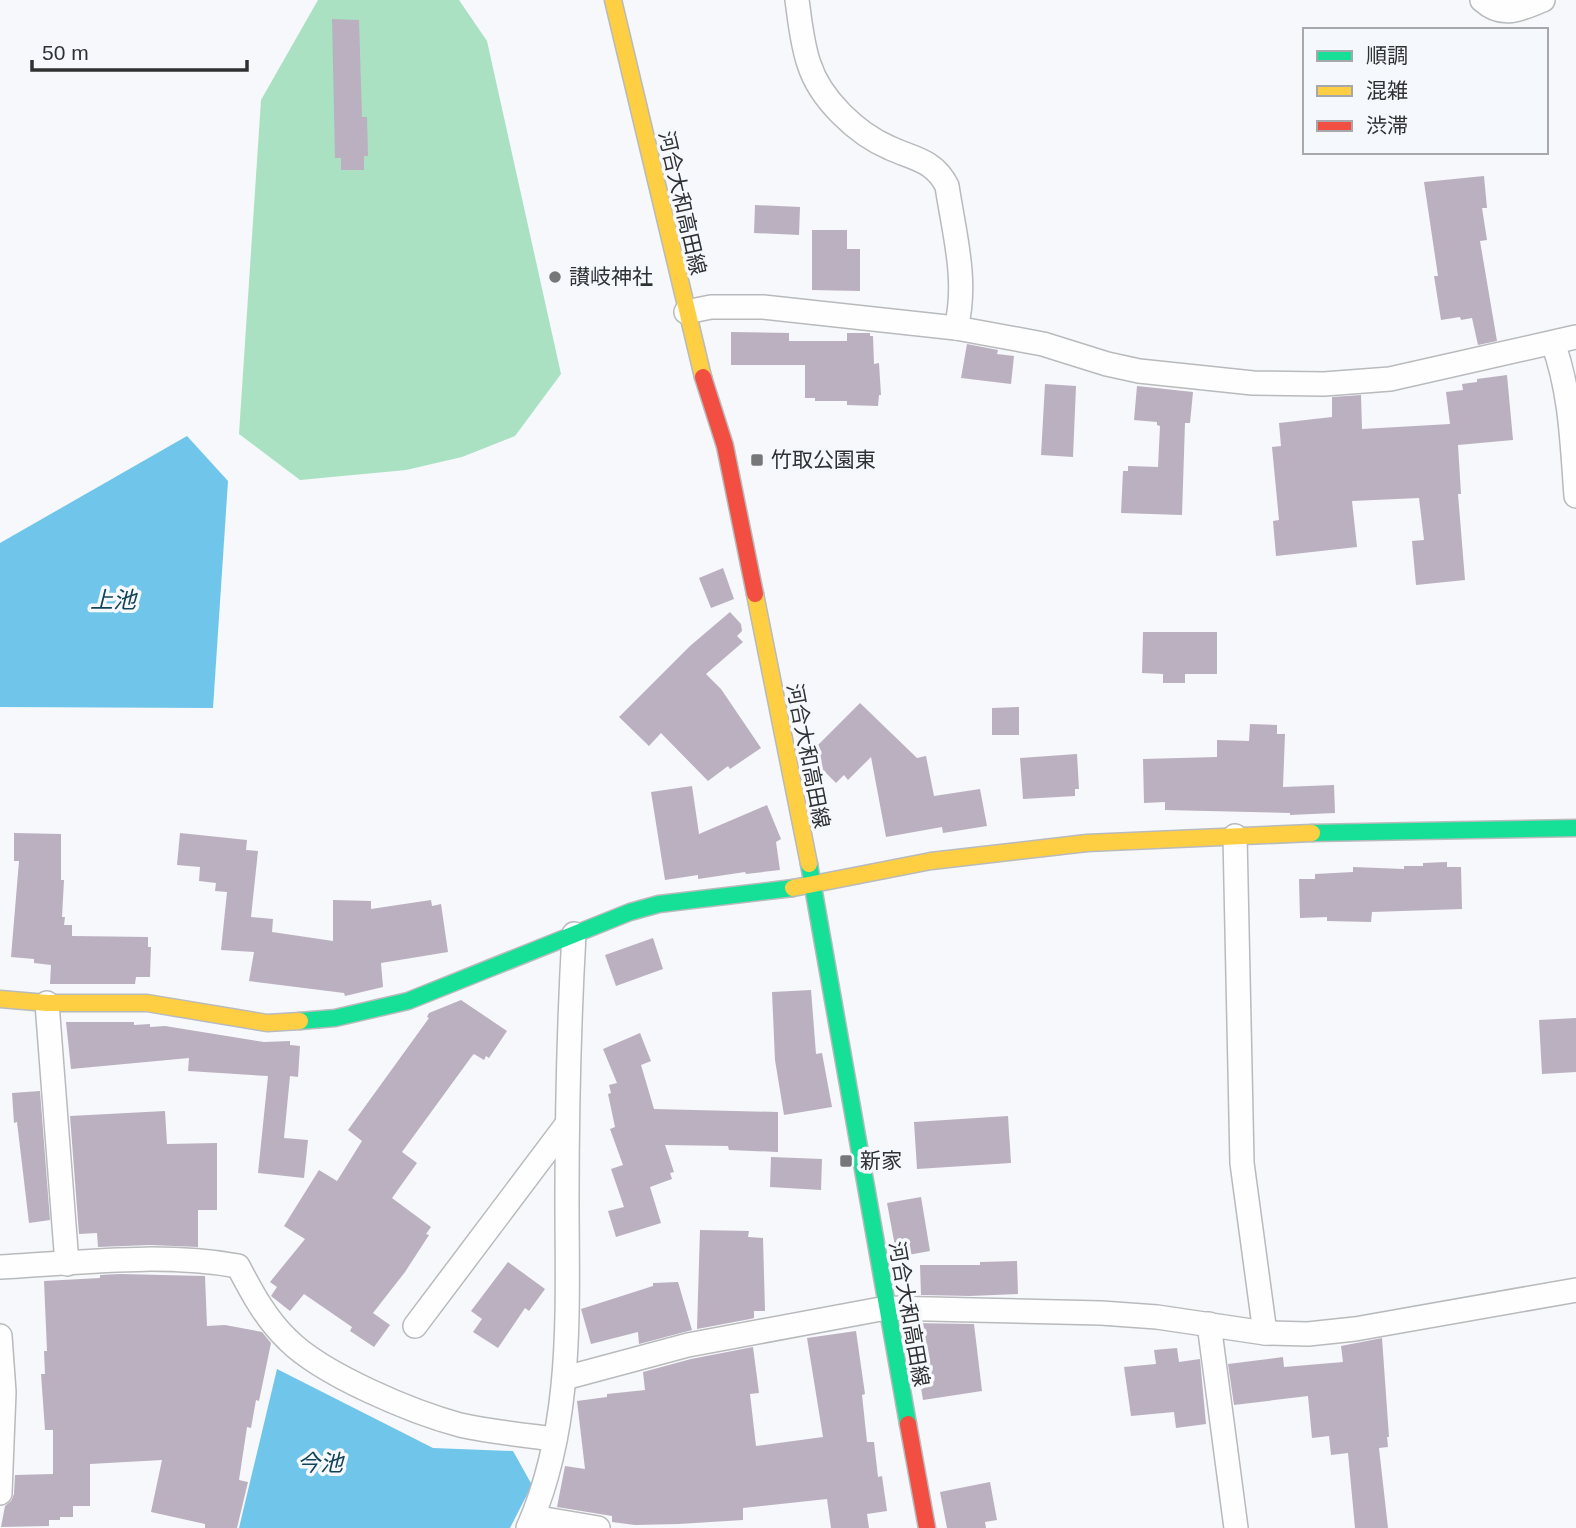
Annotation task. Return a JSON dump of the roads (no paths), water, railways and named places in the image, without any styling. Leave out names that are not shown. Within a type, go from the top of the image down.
[{"type":"street","name":"河合大和高田線","points":[[613,0],[686,312],[705,386],[725,446],[813,886],[927,1528]]},
{"type":"street","points":[[796,0],[809,64],[819,86],[831,101],[869,137],[928,163],[940,173],[947,186],[962,285],[962,307],[956,328]]},
{"type":"street","points":[[1482,0],[1492,9],[1508,12],[1544,0]]},
{"type":"street","points":[[686,312],[711,307],[763,307],[956,328],[1043,344],[1139,371],[1291,385],[1360,383],[1390,379],[1576,337]]},
{"type":"street","points":[[1553,343],[1568,394],[1576,496]]},
{"type":"street","points":[[0,999],[47,1003],[159,1004],[267,1023],[335,1018],[408,1001],[630,912],[659,904],[813,886],[931,862],[1087,843],[1383,830],[1576,828]]},
{"type":"street","points":[[1234,836],[1242,1163],[1265,1333]]},
{"type":"street","points":[[574,934],[567,1124],[568,1288],[565,1378],[547,1477],[530,1523],[598,1528]]},
{"type":"street","points":[[47,1003],[67,1264]]},
{"type":"street","points":[[415,1326],[567,1124]]},
{"type":"street","points":[[0,1267],[173,1258],[238,1266],[269,1319],[290,1342],[318,1364],[353,1382],[460,1425],[555,1439]]},
{"type":"street","points":[[565,1378],[688,1345],[886,1308],[1101,1313],[1157,1317],[1265,1333],[1308,1334],[1356,1329],[1576,1290]]},
{"type":"street","points":[[1209,1324],[1236,1528]]},
{"type":"street","points":[[0,1336],[4,1392],[0,1493]]},
{"type":"water","name":"上池","points":[[187,436],[228,481],[213,708],[0,707],[0,543]]},
{"type":"water","name":"今池","points":[[277,1369],[433,1448],[513,1451],[532,1485],[510,1528],[239,1528]]},
{"type":"place","name":"讃岐神社","points":[[555,277]]},
{"type":"place","name":"竹取公園東","points":[[757,460]]},
{"type":"place","name":"新家","points":[[846,1161]]}]
